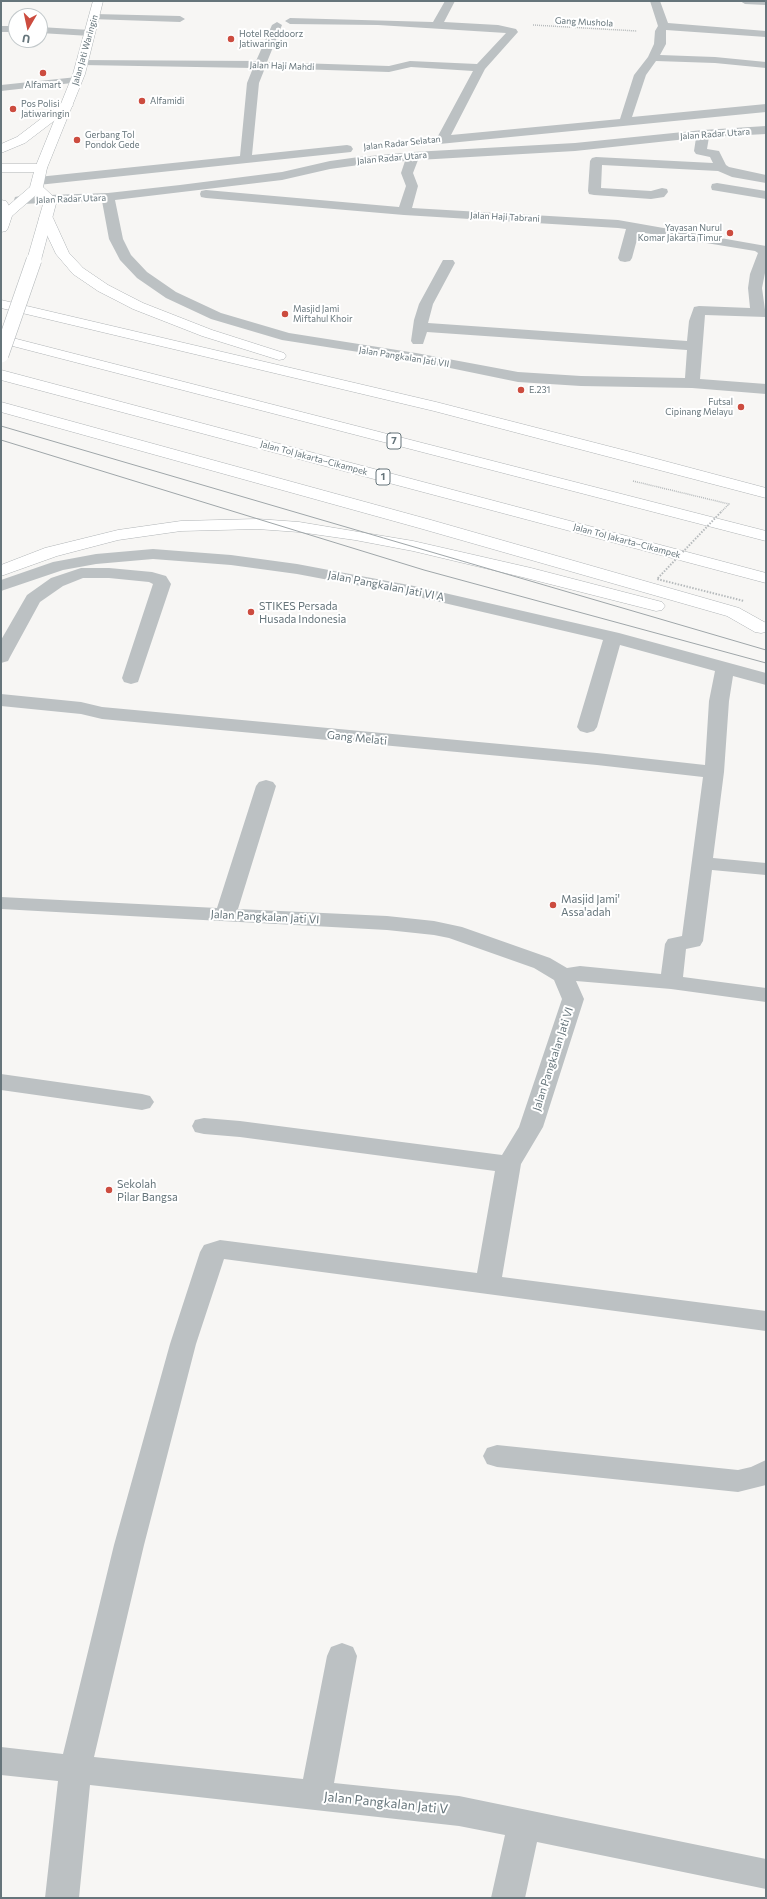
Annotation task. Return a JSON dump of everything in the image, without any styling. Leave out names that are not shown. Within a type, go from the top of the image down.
[{"type":"main road","name":"Jalan Jati Waringin","points":[[37,184],[77,80],[98,1]]},
{"type":"main road","points":[[1,149],[21,140],[67,105]]},
{"type":"main road","points":[[1,168],[42,168]]},
{"type":"main road","points":[[1,228],[3,209],[20,200],[37,184],[51,200],[34,260],[1,355]]},
{"type":"main road","points":[[46,218],[63,254],[78,271],[103,288],[138,306],[207,333],[436,407]]},
{"type":"main road","points":[[1,304],[436,407],[766,493]]},
{"type":"main road","name":"7","points":[[1,339],[766,536]]},
{"type":"main road","name":"Jalan Tol Jakarta–Cikampek","points":[[1,375],[766,578]]},
{"type":"main road","points":[[1,407],[733,612],[764,628]]},
{"type":"main road","points":[[1,571],[51,552],[94,540],[144,531],[204,524],[257,524],[299,527],[413,546],[525,572],[734,626],[764,628]]},
{"type":"main road","points":[[413,546],[516,550]]},
{"type":"street","points":[[437,25],[450,1]]},
{"type":"street","points":[[625,122],[640,75],[653,58],[660,44],[661,28],[655,1]]},
{"type":"street","points":[[745,1],[766,2]]},
{"type":"street","points":[[94,17],[180,19]]},
{"type":"street","points":[[290,21],[340,21],[437,25],[509,29],[513,32],[480,68],[443,139]]},
{"type":"street","points":[[661,28],[766,34]]},
{"type":"street","points":[[48,30],[90,32]]},
{"type":"street","points":[[246,158],[253,83],[264,65],[279,30]]},
{"type":"street","points":[[653,58],[715,60],[766,65]]},
{"type":"street","name":"Jalan Haji Mahdi","points":[[82,62],[389,69],[399,68],[410,64],[480,68]]},
{"type":"street","points":[[1,88],[77,80]]},
{"type":"street","name":"Jalan Radar Selatan","points":[[414,142],[766,108]]},
{"type":"street","name":"Jalan Radar Utara","points":[[20,200],[108,198],[282,176],[330,165],[413,156],[575,147],[654,147],[703,134],[766,130]]},
{"type":"street","points":[[700,151],[703,134]]},
{"type":"street","name":"Jalan Radar Selatan","points":[[37,184],[246,158],[361,147]]},
{"type":"street","points":[[654,147],[649,164],[648,180],[662,192]]},
{"type":"street","points":[[685,151],[700,151],[715,154],[721,167]]},
{"type":"street","points":[[404,211],[412,186],[407,173],[413,156]]},
{"type":"street","points":[[662,192],[652,195],[593,190],[596,160],[721,167],[730,172],[766,178]]},
{"type":"street","points":[[717,187],[766,195]]},
{"type":"street","name":"Jalan Haji Tabrani","points":[[180,189],[208,195],[404,211],[581,221],[634,226],[659,226],[765,251],[757,274],[755,288],[755,298],[762,313]]},
{"type":"street","points":[[661,207],[662,192]]},
{"type":"street","name":"Jalan Pangkalan Jati VII","points":[[108,198],[116,239],[125,257],[142,275],[171,295],[216,316],[287,337],[416,357],[487,372],[525,377],[581,381],[692,383],[766,389]]},
{"type":"street","points":[[624,258],[634,226]]},
{"type":"street","points":[[416,357],[420,327],[426,304],[448,263]]},
{"type":"street","points":[[692,383],[696,321],[700,309],[762,313]]},
{"type":"street","points":[[420,327],[694,346]]},
{"type":"street","name":"Jalan Pangkalan Jati VI A","points":[[1,586],[59,566],[96,558],[154,554],[194,556],[297,569],[414,591],[613,637],[766,679]]},
{"type":"street","points":[[1,657],[33,599],[57,582],[81,574],[109,573],[152,577],[160,580],[162,584],[130,678]]},
{"type":"street","points":[[587,727],[613,637]]},
{"type":"street","points":[[671,982],[676,944],[692,941],[714,772],[719,701],[725,667]]},
{"type":"street","name":"Gang Melati","points":[[1,700],[81,708],[102,713],[597,759],[714,772]]},
{"type":"street","points":[[225,915],[266,786]]},
{"type":"street","points":[[701,863],[766,869]]},
{"type":"street","name":"Jalan Pangkalan Jati VI","points":[[1,904],[387,923],[434,928],[454,932],[542,962],[563,976],[573,999],[531,1127],[509,1164],[488,1283]]},
{"type":"street","points":[[563,976],[580,973],[671,982],[766,995]]},
{"type":"street","points":[[1,1082],[142,1102]]},
{"type":"street","points":[[204,1126],[509,1164]]},
{"type":"street","points":[[62,1898],[75,1770],[129,1545],[183,1344],[213,1252],[220,1249],[488,1283],[766,1321]]},
{"type":"street","points":[[497,1456],[738,1481],[759,1476],[766,1471]]},
{"type":"street","points":[[316,1796],[342,1656]]},
{"type":"street","name":"Jalan Pangkalan Jati V","points":[[1,1761],[458,1811],[766,1874]]},
{"type":"street","points":[[508,1898],[524,1824]]},
{"type":"path","name":"Gang Mushola","points":[[509,29],[513,25],[563,28],[661,28]]},
{"type":"path","points":[[633,481],[729,504],[657,579],[744,601]]},
{"type":"tram line","points":[[1,426],[766,650]]},
{"type":"tram line","points":[[1,440],[424,570],[766,663]]},
{"type":"place","name":"Hotel Reddoorz Jatiwaringin","points":[[231,39]]},
{"type":"place","name":"Alfamart","points":[[43,73]]},
{"type":"place","name":"Alfamidi","points":[[142,101]]},
{"type":"place","name":"Pos Polisi Jatiwaringin","points":[[13,109]]},
{"type":"place","name":"Gerbang Tol Pondok Gede","points":[[77,140]]},
{"type":"place","name":"Yayasan Nurul Komar Jakarta Timur","points":[[730,233]]},
{"type":"place","name":"Masjid Jami Miftahul Khoir","points":[[285,314]]},
{"type":"place","name":"E.231","points":[[521,390]]},
{"type":"place","name":"Futsal Cipinang Melayu","points":[[741,407]]},
{"type":"place","name":"STIKES Persada Husada Indonesia","points":[[251,612]]},
{"type":"place","name":"Masjid Jami' Assa'adah","points":[[553,905]]},
{"type":"place","name":"Sekolah Pilar Bangsa","points":[[109,1190]]}]
